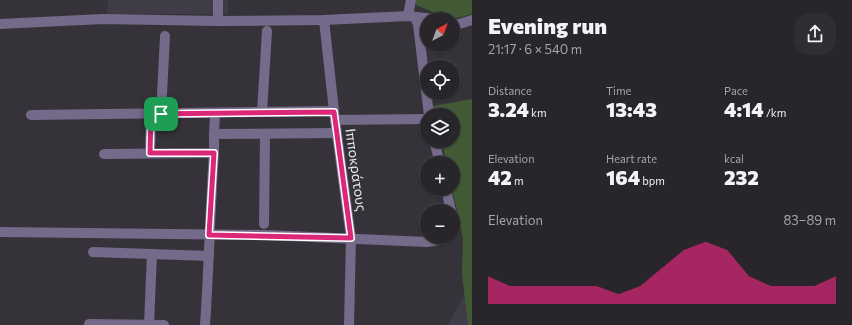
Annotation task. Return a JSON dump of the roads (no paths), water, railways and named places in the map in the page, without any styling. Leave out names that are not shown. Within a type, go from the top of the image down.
[{"type":"street","points":[[218,0],[218,21]]},
{"type":"street","points":[[411,0],[412,17],[418,25],[428,108]]},
{"type":"street","points":[[0,24],[103,20],[218,21],[420,18]]},
{"type":"street","name":"Ιπποκράτους","points":[[324,20],[334,116],[351,238],[348,325]]},
{"type":"street","points":[[460,24],[472,20]]},
{"type":"street","points":[[262,112],[267,30]]},
{"type":"street","points":[[150,153],[165,36]]},
{"type":"street","points":[[31,115],[262,112],[420,119]]},
{"type":"street","points":[[205,325],[210,256],[209,235],[215,113]]},
{"type":"street","points":[[214,134],[337,133]]},
{"type":"street","points":[[264,224],[265,134]]},
{"type":"street","points":[[104,154],[214,153]]},
{"type":"street","points":[[0,232],[351,238],[420,242]]},
{"type":"street","points":[[93,252],[210,256]]},
{"type":"street","points":[[149,325],[152,254]]},
{"type":"street","points":[[89,324],[164,325]]}]
